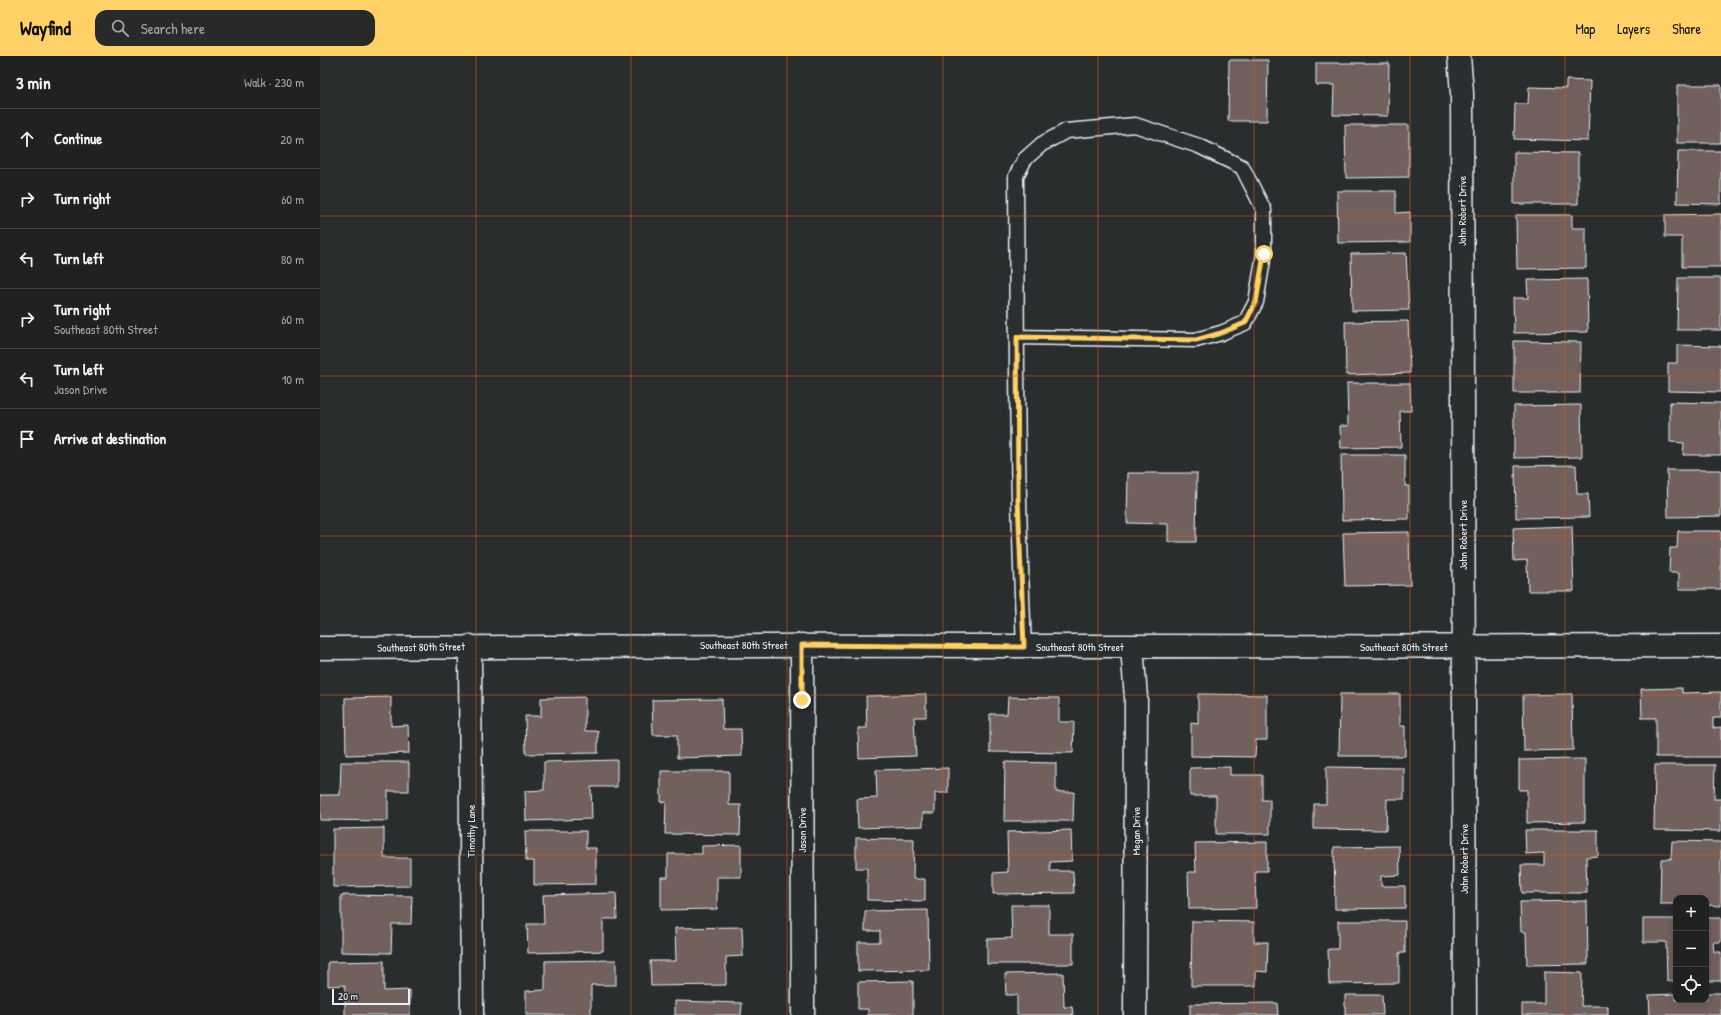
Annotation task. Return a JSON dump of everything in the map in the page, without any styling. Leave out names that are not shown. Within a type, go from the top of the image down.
[{"type":"street","name":"John Robert Drive","points":[[1459,56],[1462,93],[1464,1015]]},
{"type":"street","name":"Southeast 80th Street","points":[[320,648],[802,645],[1024,647],[1721,646]]},
{"type":"street","name":"Jason Drive","points":[[802,645],[803,1015]]},
{"type":"street","name":"Timothy Lane","points":[[470,646],[472,1015]]},
{"type":"street","name":"Megan Drive","points":[[1132,647],[1136,698],[1135,1015]]},
{"type":"lane","points":[[1017,337],[1196,340],[1221,333],[1245,323],[1256,302],[1264,254],[1264,210],[1242,167],[1199,146],[1134,126],[1066,131],[1042,144],[1025,159],[1016,176],[1017,337],[1018,497],[1024,647]]},
{"type":"building","points":[[1229,60],[1268,60],[1267,121],[1228,121]]},
{"type":"building","points":[[1316,63],[1389,63],[1388,116],[1333,115],[1334,85],[1316,85]]},
{"type":"building","points":[[1566,80],[1590,81],[1588,141],[1514,139],[1515,104],[1528,104],[1529,87],[1566,88]]},
{"type":"building","points":[[1677,85],[1721,85],[1721,143],[1677,143]]},
{"type":"building","points":[[1345,125],[1409,125],[1409,177],[1346,178]]},
{"type":"building","points":[[1678,151],[1721,151],[1721,204],[1677,203]]},
{"type":"building","points":[[1514,152],[1578,153],[1578,204],[1514,204]]},
{"type":"building","points":[[1337,191],[1396,191],[1396,213],[1410,212],[1410,242],[1338,243]]},
{"type":"building","points":[[1721,214],[1721,267],[1682,267],[1682,237],[1665,237],[1665,215]]},
{"type":"building","points":[[1516,215],[1572,215],[1572,228],[1586,228],[1586,268],[1517,269]]},
{"type":"building","points":[[1406,253],[1409,310],[1352,311],[1351,254]]},
{"type":"building","points":[[1678,278],[1721,278],[1721,330],[1677,330]]},
{"type":"building","points":[[1587,279],[1588,332],[1514,333],[1513,298],[1528,298],[1527,280]]},
{"type":"building","points":[[1408,321],[1410,373],[1346,375],[1345,322]]},
{"type":"building","points":[[1514,341],[1581,342],[1580,393],[1514,393]]},
{"type":"building","points":[[1677,345],[1721,346],[1721,392],[1668,391],[1668,363],[1677,363]]},
{"type":"building","points":[[1347,383],[1410,383],[1411,411],[1400,411],[1401,447],[1341,448],[1340,426],[1348,426]]},
{"type":"building","points":[[1670,402],[1721,403],[1721,455],[1683,455],[1684,443],[1670,442]]},
{"type":"building","points":[[1581,405],[1582,457],[1514,458],[1514,406]]},
{"type":"building","points":[[1341,455],[1405,455],[1405,486],[1409,486],[1409,519],[1342,520]]},
{"type":"building","points":[[1576,465],[1577,494],[1588,494],[1589,517],[1516,518],[1515,466]]},
{"type":"building","points":[[1667,470],[1721,470],[1721,516],[1668,517]]},
{"type":"building","points":[[1128,473],[1197,473],[1196,542],[1168,542],[1168,524],[1127,523]]},
{"type":"building","points":[[1572,526],[1574,591],[1528,591],[1527,560],[1514,561],[1513,528]]},
{"type":"building","points":[[1678,531],[1721,531],[1721,589],[1679,589],[1679,573],[1669,573],[1670,548],[1677,548]]},
{"type":"building","points":[[1409,532],[1410,585],[1345,586],[1343,533]]},
{"type":"building","points":[[1682,688],[1682,693],[1721,692],[1721,718],[1713,718],[1713,728],[1721,727],[1721,757],[1656,757],[1656,718],[1642,718],[1641,689]]},
{"type":"building","points":[[926,694],[926,717],[914,717],[916,756],[859,758],[858,728],[867,728],[866,696]]},
{"type":"building","points":[[1198,694],[1267,695],[1267,740],[1256,740],[1255,757],[1191,756],[1191,723],[1198,724]]},
{"type":"building","points":[[1340,694],[1400,694],[1400,726],[1405,726],[1405,756],[1339,756]]},
{"type":"building","points":[[1572,694],[1573,750],[1524,751],[1523,695]]},
{"type":"building","points":[[391,697],[391,726],[408,725],[409,753],[346,755],[345,698]]},
{"type":"building","points":[[585,697],[585,731],[598,731],[598,753],[526,754],[525,716],[541,716],[541,698]]},
{"type":"building","points":[[1008,697],[1059,698],[1059,722],[1074,722],[1073,753],[990,752],[990,714],[1007,714]]},
{"type":"building","points":[[722,699],[723,729],[741,729],[742,756],[677,758],[677,735],[653,735],[652,700]]},
{"type":"building","points":[[1585,759],[1585,822],[1527,823],[1527,790],[1519,790],[1519,760]]},
{"type":"building","points":[[617,760],[617,787],[591,787],[592,819],[526,821],[525,791],[544,790],[544,762]]},
{"type":"building","points":[[341,762],[409,762],[409,791],[388,791],[388,821],[320,820],[320,795],[340,795]]},
{"type":"building","points":[[1005,762],[1056,763],[1056,792],[1074,792],[1073,821],[1004,821]]},
{"type":"building","points":[[1655,765],[1715,765],[1714,799],[1721,799],[1721,831],[1654,830]]},
{"type":"building","points":[[1230,767],[1230,775],[1262,775],[1262,800],[1270,800],[1270,834],[1216,834],[1216,796],[1190,796],[1190,768]]},
{"type":"building","points":[[1326,767],[1404,768],[1404,799],[1387,799],[1386,830],[1314,829],[1314,804],[1326,804]]},
{"type":"building","points":[[948,768],[948,793],[935,793],[935,813],[923,813],[923,826],[858,828],[857,799],[877,798],[876,770]]},
{"type":"building","points":[[661,771],[729,771],[729,805],[741,805],[740,835],[665,834],[666,802],[661,802]]},
{"type":"building","points":[[384,828],[384,858],[410,858],[410,886],[333,887],[333,829]]},
{"type":"building","points":[[1071,830],[1072,861],[1050,862],[1050,871],[1073,871],[1074,893],[993,894],[993,873],[1008,872],[1007,832]]},
{"type":"building","points":[[1525,830],[1598,830],[1598,856],[1586,857],[1587,893],[1522,893],[1521,865],[1544,865],[1544,853],[1526,854]]},
{"type":"building","points":[[525,831],[586,831],[586,848],[596,848],[596,884],[534,885],[534,861],[526,861]]},
{"type":"building","points":[[856,838],[914,839],[913,879],[925,879],[925,901],[867,900],[867,868],[856,868]]},
{"type":"building","points":[[1672,841],[1721,842],[1721,906],[1709,905],[1709,895],[1673,895],[1673,904],[1660,904],[1661,859],[1671,859]]},
{"type":"building","points":[[1267,842],[1267,871],[1255,871],[1256,908],[1189,909],[1188,872],[1196,872],[1195,843]]},
{"type":"building","points":[[741,845],[741,877],[717,877],[717,909],[661,910],[661,877],[668,877],[668,854],[702,854],[702,846]]},
{"type":"building","points":[[1399,846],[1400,875],[1381,876],[1381,886],[1405,886],[1405,908],[1335,909],[1334,847]]},
{"type":"building","points":[[616,893],[617,919],[603,919],[603,951],[528,953],[527,924],[544,924],[543,895]]},
{"type":"building","points":[[341,895],[412,896],[411,924],[392,924],[391,953],[341,952]]},
{"type":"building","points":[[1587,901],[1588,964],[1527,965],[1526,932],[1521,932],[1520,902]]},
{"type":"building","points":[[1011,905],[1049,905],[1049,934],[1073,934],[1073,964],[987,964],[987,939],[1012,938]]},
{"type":"building","points":[[928,910],[929,970],[858,971],[858,942],[880,942],[880,931],[865,931],[865,911]]},
{"type":"building","points":[[1709,918],[1721,918],[1721,942],[1713,942],[1714,952],[1721,952],[1721,981],[1709,981]]},
{"type":"building","points":[[1643,919],[1673,919],[1673,981],[1667,981],[1666,942],[1643,942]]},
{"type":"building","points":[[1192,921],[1254,922],[1254,942],[1268,942],[1267,972],[1256,971],[1256,986],[1191,986]]},
{"type":"building","points":[[1338,921],[1405,921],[1405,953],[1399,953],[1399,983],[1329,984],[1328,949],[1338,949]]},
{"type":"building","points":[[742,927],[743,956],[726,957],[726,985],[651,986],[650,961],[676,961],[675,928]]},
{"type":"building","points":[[616,960],[616,985],[591,985],[591,1015],[526,1015],[526,991],[545,990],[545,961]]},
{"type":"building","points":[[384,961],[384,991],[410,990],[410,1015],[345,1015],[345,985],[328,986],[328,962]]},
{"type":"building","points":[[1544,972],[1582,973],[1581,1006],[1608,1006],[1608,1015],[1522,1015],[1522,1004],[1544,1004]]},
{"type":"building","points":[[1063,973],[1064,1007],[1072,1007],[1073,1015],[1017,1015],[1017,995],[1006,995],[1005,974]]},
{"type":"building","points":[[913,981],[913,1015],[868,1015],[868,1009],[858,1009],[858,982]]},
{"type":"building","points":[[1709,993],[1721,993],[1721,1015],[1650,1015],[1649,995],[1673,994],[1673,1003],[1709,1003]]},
{"type":"building","points":[[1345,995],[1382,995],[1383,1015],[1345,1015]]},
{"type":"building","points":[[675,1001],[742,1003],[741,1015],[675,1015]]},
{"type":"building","points":[[1277,1003],[1278,1015],[1190,1015],[1190,1004]]},
{"type":"route","points":[[802,700],[802,645],[1024,647],[1018,497],[1017,337],[1196,340],[1221,333],[1245,323],[1256,302],[1264,254]]}]
